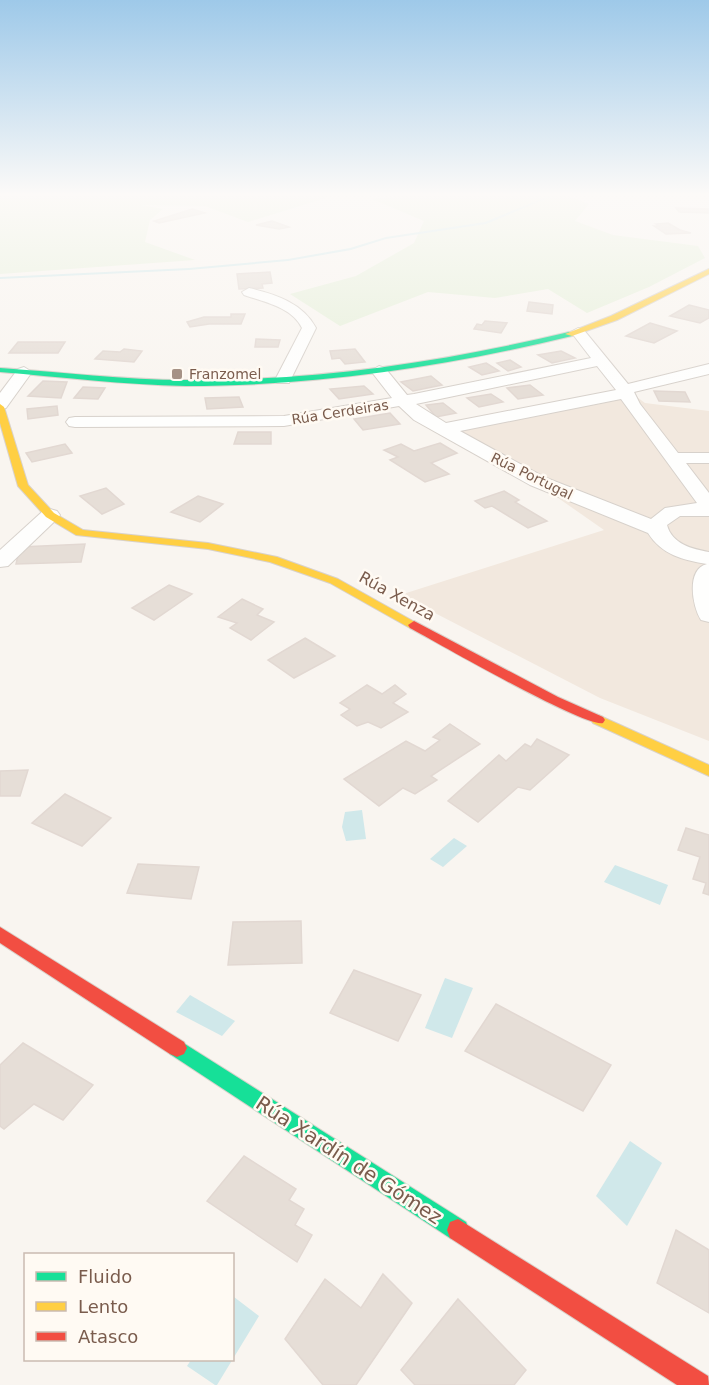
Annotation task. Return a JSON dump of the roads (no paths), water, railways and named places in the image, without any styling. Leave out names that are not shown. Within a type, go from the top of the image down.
[{"type":"street","points":[[0,370],[185,383],[283,380],[379,371],[454,359],[578,332],[614,318],[709,271]]},
{"type":"street","points":[[249,292],[306,318],[309,328],[283,380]]},
{"type":"street","points":[[578,332],[674,458],[701,504],[660,523]]},
{"type":"street","name":"Rúa Cerdeiras","points":[[75,422],[284,421],[403,401],[600,361]]},
{"type":"street","points":[[444,429],[587,400],[627,396],[709,369]]},
{"type":"street","name":"Rúa Portugal","points":[[379,371],[403,401],[420,416],[537,481],[601,509],[660,523],[664,541],[704,564]]},
{"type":"street","points":[[0,406],[24,372]]},
{"type":"street","name":"Rúa Xenza","points":[[0,406],[23,486],[50,515],[80,532],[208,546],[273,559],[334,581],[553,700],[709,771]]},
{"type":"street","points":[[674,458],[709,458]]},
{"type":"street","points":[[0,561],[50,515]]},
{"type":"street","points":[[704,564],[705,603],[709,615]]},
{"type":"street","name":"Rúa Xardín de Gómez","points":[[0,934],[699,1385]]},
{"type":"water","points":[[362,810],[366,839],[346,841],[342,827],[345,812]]},
{"type":"water","points":[[454,838],[467,846],[443,867],[430,859]]},
{"type":"water","points":[[615,865],[668,885],[660,905],[604,882]]},
{"type":"water","points":[[445,978],[473,988],[452,1038],[425,1028]]},
{"type":"water","points":[[190,995],[235,1021],[222,1036],[176,1012]]},
{"type":"water","points":[[630,1141],[662,1163],[627,1226],[596,1196]]},
{"type":"water","points":[[234,1297],[259,1316],[234,1357]]},
{"type":"water","points":[[190,1361],[232,1361],[217,1385],[187,1366]]},
{"type":"waterway","points":[[0,278],[189,269],[290,260]]},
{"type":"place","name":"Franzomel","points":[[177,374]]}]
